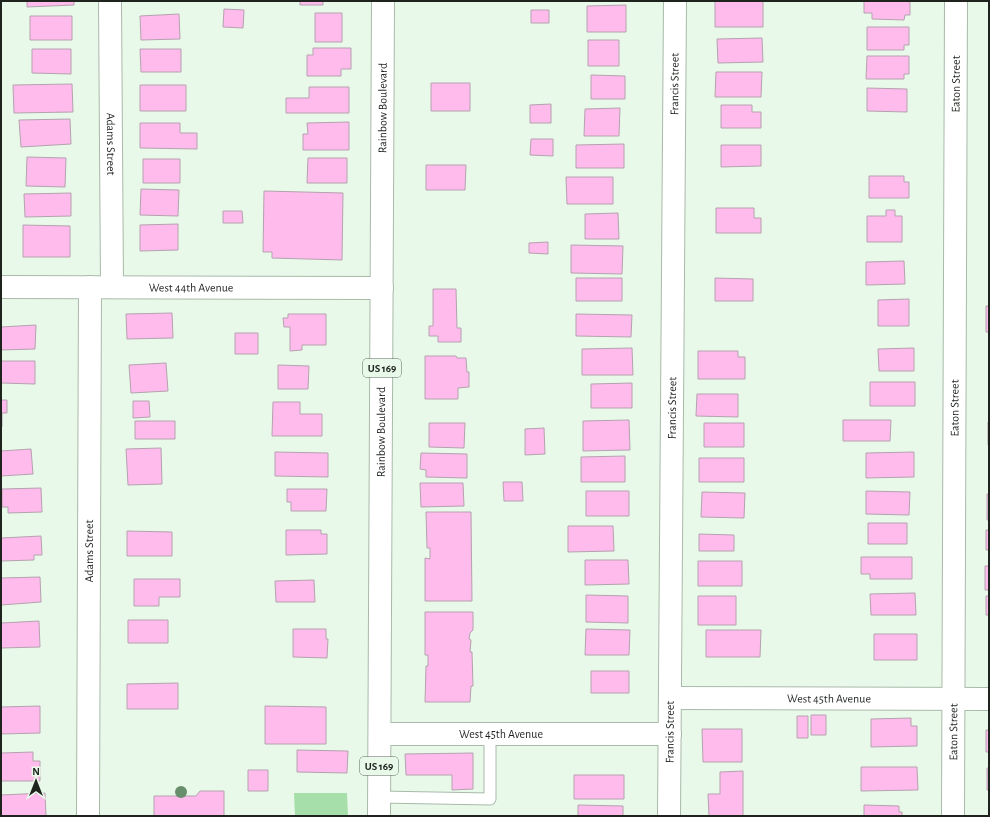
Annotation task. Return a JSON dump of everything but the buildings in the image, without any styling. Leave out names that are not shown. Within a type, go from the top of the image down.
[{"type":"street","name":"Adams Street","points":[[110,1],[112,287]]},
{"type":"street","name":"Rainbow Boulevard","points":[[379,807],[383,1]]},
{"type":"street","name":"Francis Street","points":[[669,816],[675,1]]},
{"type":"street","name":"Eaton Street","points":[[952,816],[956,1]]},
{"type":"street","name":"West 44th Avenue","points":[[1,286],[382,288]]},
{"type":"street","name":"Adams Street","points":[[88,816],[90,287]]},
{"type":"street","name":"West 45th Avenue","points":[[670,698],[989,699]]},
{"type":"street","name":"West 45th Avenue","points":[[380,734],[670,734]]},
{"type":"lane","points":[[379,807],[490,799],[490,734]]},
{"type":"green space","points":[[294,793],[347,793],[348,816],[295,816]]}]
